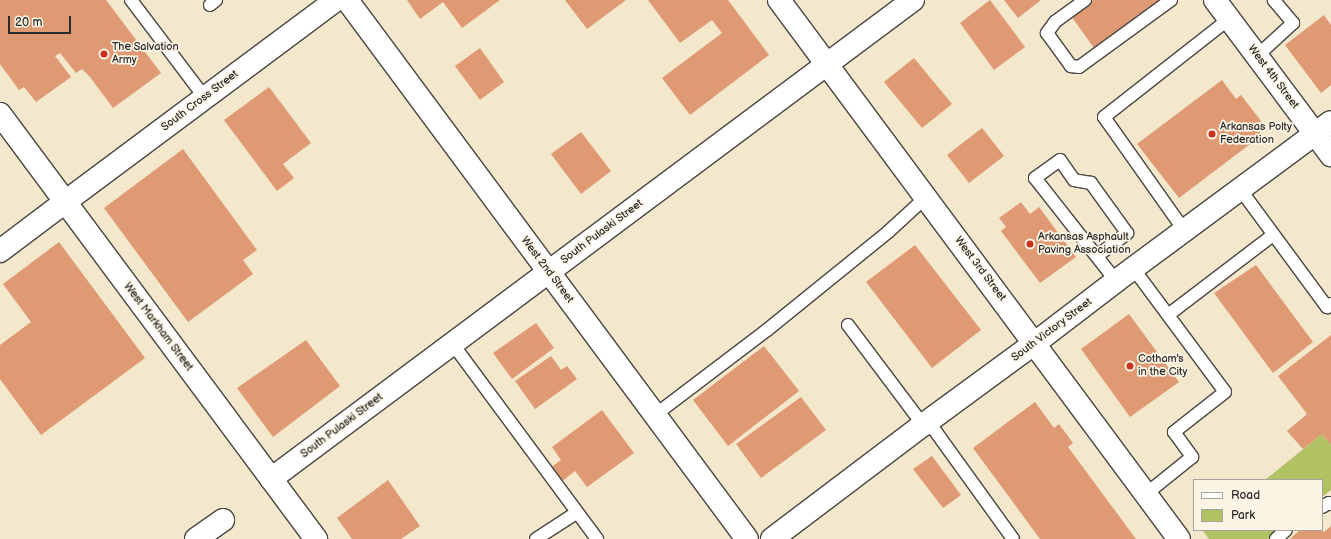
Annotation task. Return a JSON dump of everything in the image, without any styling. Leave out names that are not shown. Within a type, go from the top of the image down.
[{"type":"street","name":"South Cross Street","points":[[0,251],[336,0]]},
{"type":"street","name":"West 2nd Street","points":[[347,0],[747,539]]},
{"type":"street","name":"West 3rd Street","points":[[779,0],[1179,539]]},
{"type":"street","name":"South Pulaski Street","points":[[271,479],[913,0]]},
{"type":"street","name":"West 4th Street","points":[[1215,0],[1257,56],[1323,128],[1331,155]]},
{"type":"street","name":"West Markham Street","points":[[0,114],[316,539]]},
{"type":"street","name":"South Victory Street","points":[[772,539],[926,423],[1035,344],[1133,268],[1323,128]]},
{"type":"street","points":[[196,539],[223,520]]},
{"type":"lane","points":[[131,0],[205,98]]},
{"type":"lane","points":[[1085,0],[1055,22],[1047,33],[1071,66],[1079,67],[1171,0]]},
{"type":"lane","points":[[1257,56],[1293,23],[1274,0]]},
{"type":"lane","points":[[1184,230],[1104,117],[1229,19]]},
{"type":"lane","points":[[1097,256],[1127,233],[1091,183],[1074,180],[1060,160],[1036,178],[1116,281]]},
{"type":"lane","points":[[1240,189],[1327,307],[1331,304]]},
{"type":"lane","points":[[655,415],[773,325],[888,232],[926,197]]},
{"type":"lane","points":[[1168,314],[1273,235]]},
{"type":"lane","points":[[1133,268],[1225,392],[1174,432],[1192,457],[1146,494]]},
{"type":"lane","points":[[848,325],[926,423],[1013,539]]},
{"type":"lane","points":[[452,344],[576,513],[597,539]]},
{"type":"lane","points":[[536,539],[576,513]]},
{"type":"lane","points":[[1276,539],[1285,531]]},
{"type":"green space","points":[[1322,434],[1331,445],[1331,490],[1323,496],[1323,479],[1266,479]]},
{"type":"green space","points":[[1203,531],[1280,531],[1269,539],[1209,539]]},
{"type":"building","name":"The Salvation Army","points":[[0,0],[106,0],[161,73],[113,108],[90,77],[82,69],[76,73],[60,53],[55,56],[71,77],[36,102],[24,87],[19,90],[0,64]]},
{"type":"building","points":[[407,0],[500,0],[462,28],[443,2],[420,19]]},
{"type":"building","points":[[565,0],[626,0],[587,29]]},
{"type":"building","points":[[648,0],[728,0],[769,55],[690,115],[662,78],[722,33],[712,20],[680,43]]},
{"type":"building","points":[[990,0],[1025,47],[994,70],[960,23]]},
{"type":"building","points":[[1004,0],[1041,0],[1018,18]]},
{"type":"building","points":[[1093,0],[1159,0],[1094,48],[1071,16]]},
{"type":"building","points":[[1324,15],[1331,25],[1331,85],[1321,93],[1285,45]]},
{"type":"building","points":[[480,48],[504,82],[480,100],[455,66]]},
{"type":"building","points":[[914,58],[952,104],[922,128],[884,82]]},
{"type":"building","points":[[1222,80],[1236,99],[1241,95],[1261,121],[1255,125],[1262,135],[1179,198],[1137,144]]},
{"type":"building","points":[[269,87],[311,143],[283,164],[294,178],[277,191],[224,120]]},
{"type":"building","points":[[982,128],[1004,156],[969,183],[947,155]]},
{"type":"building","points":[[581,132],[611,171],[581,194],[551,154]]},
{"type":"building","points":[[183,149],[257,250],[243,260],[253,274],[188,322],[104,208]]},
{"type":"building","points":[[1021,202],[1030,214],[1039,207],[1076,257],[1040,283],[1001,231],[1006,227],[999,218]]},
{"type":"building","points":[[59,242],[145,358],[41,435],[0,379],[0,345],[31,322],[3,284]]},
{"type":"building","points":[[915,245],[981,330],[932,368],[866,282]]},
{"type":"building","points":[[1256,265],[1313,342],[1273,373],[1214,293]]},
{"type":"building","name":"Cotham's in the City","points":[[1129,314],[1179,382],[1130,417],[1081,349]]},
{"type":"building","points":[[536,323],[554,348],[512,379],[493,353]]},
{"type":"building","points":[[1331,335],[1331,445],[1322,434],[1303,449],[1287,431],[1307,414],[1278,376]]},
{"type":"building","points":[[306,340],[340,386],[273,437],[237,388]]},
{"type":"building","points":[[764,346],[799,391],[728,446],[693,400]]},
{"type":"building","points":[[551,356],[561,370],[567,366],[577,379],[535,409],[515,381]]},
{"type":"building","points":[[801,397],[826,430],[761,478],[736,444]]},
{"type":"building","points":[[1035,402],[1054,428],[1059,424],[1073,443],[1068,447],[1136,539],[1040,539],[973,448]]},
{"type":"building","points":[[602,410],[634,453],[587,487],[575,471],[561,482],[550,468],[561,460],[552,447]]},
{"type":"building","points":[[932,456],[961,495],[943,508],[913,469]]},
{"type":"building","points":[[388,480],[420,526],[401,539],[352,539],[337,518]]},
{"type":"building","points":[[1331,526],[1331,539],[1290,539],[1299,531],[1324,532]]},
{"type":"place","name":"The Salvation Army","points":[[104,54]]},
{"type":"place","name":"Arkansas Polty Federation","points":[[1212,134]]},
{"type":"place","name":"Arkansas Asphault Paving Association","points":[[1030,244]]},
{"type":"place","name":"Cotham's in the City","points":[[1130,366]]}]
